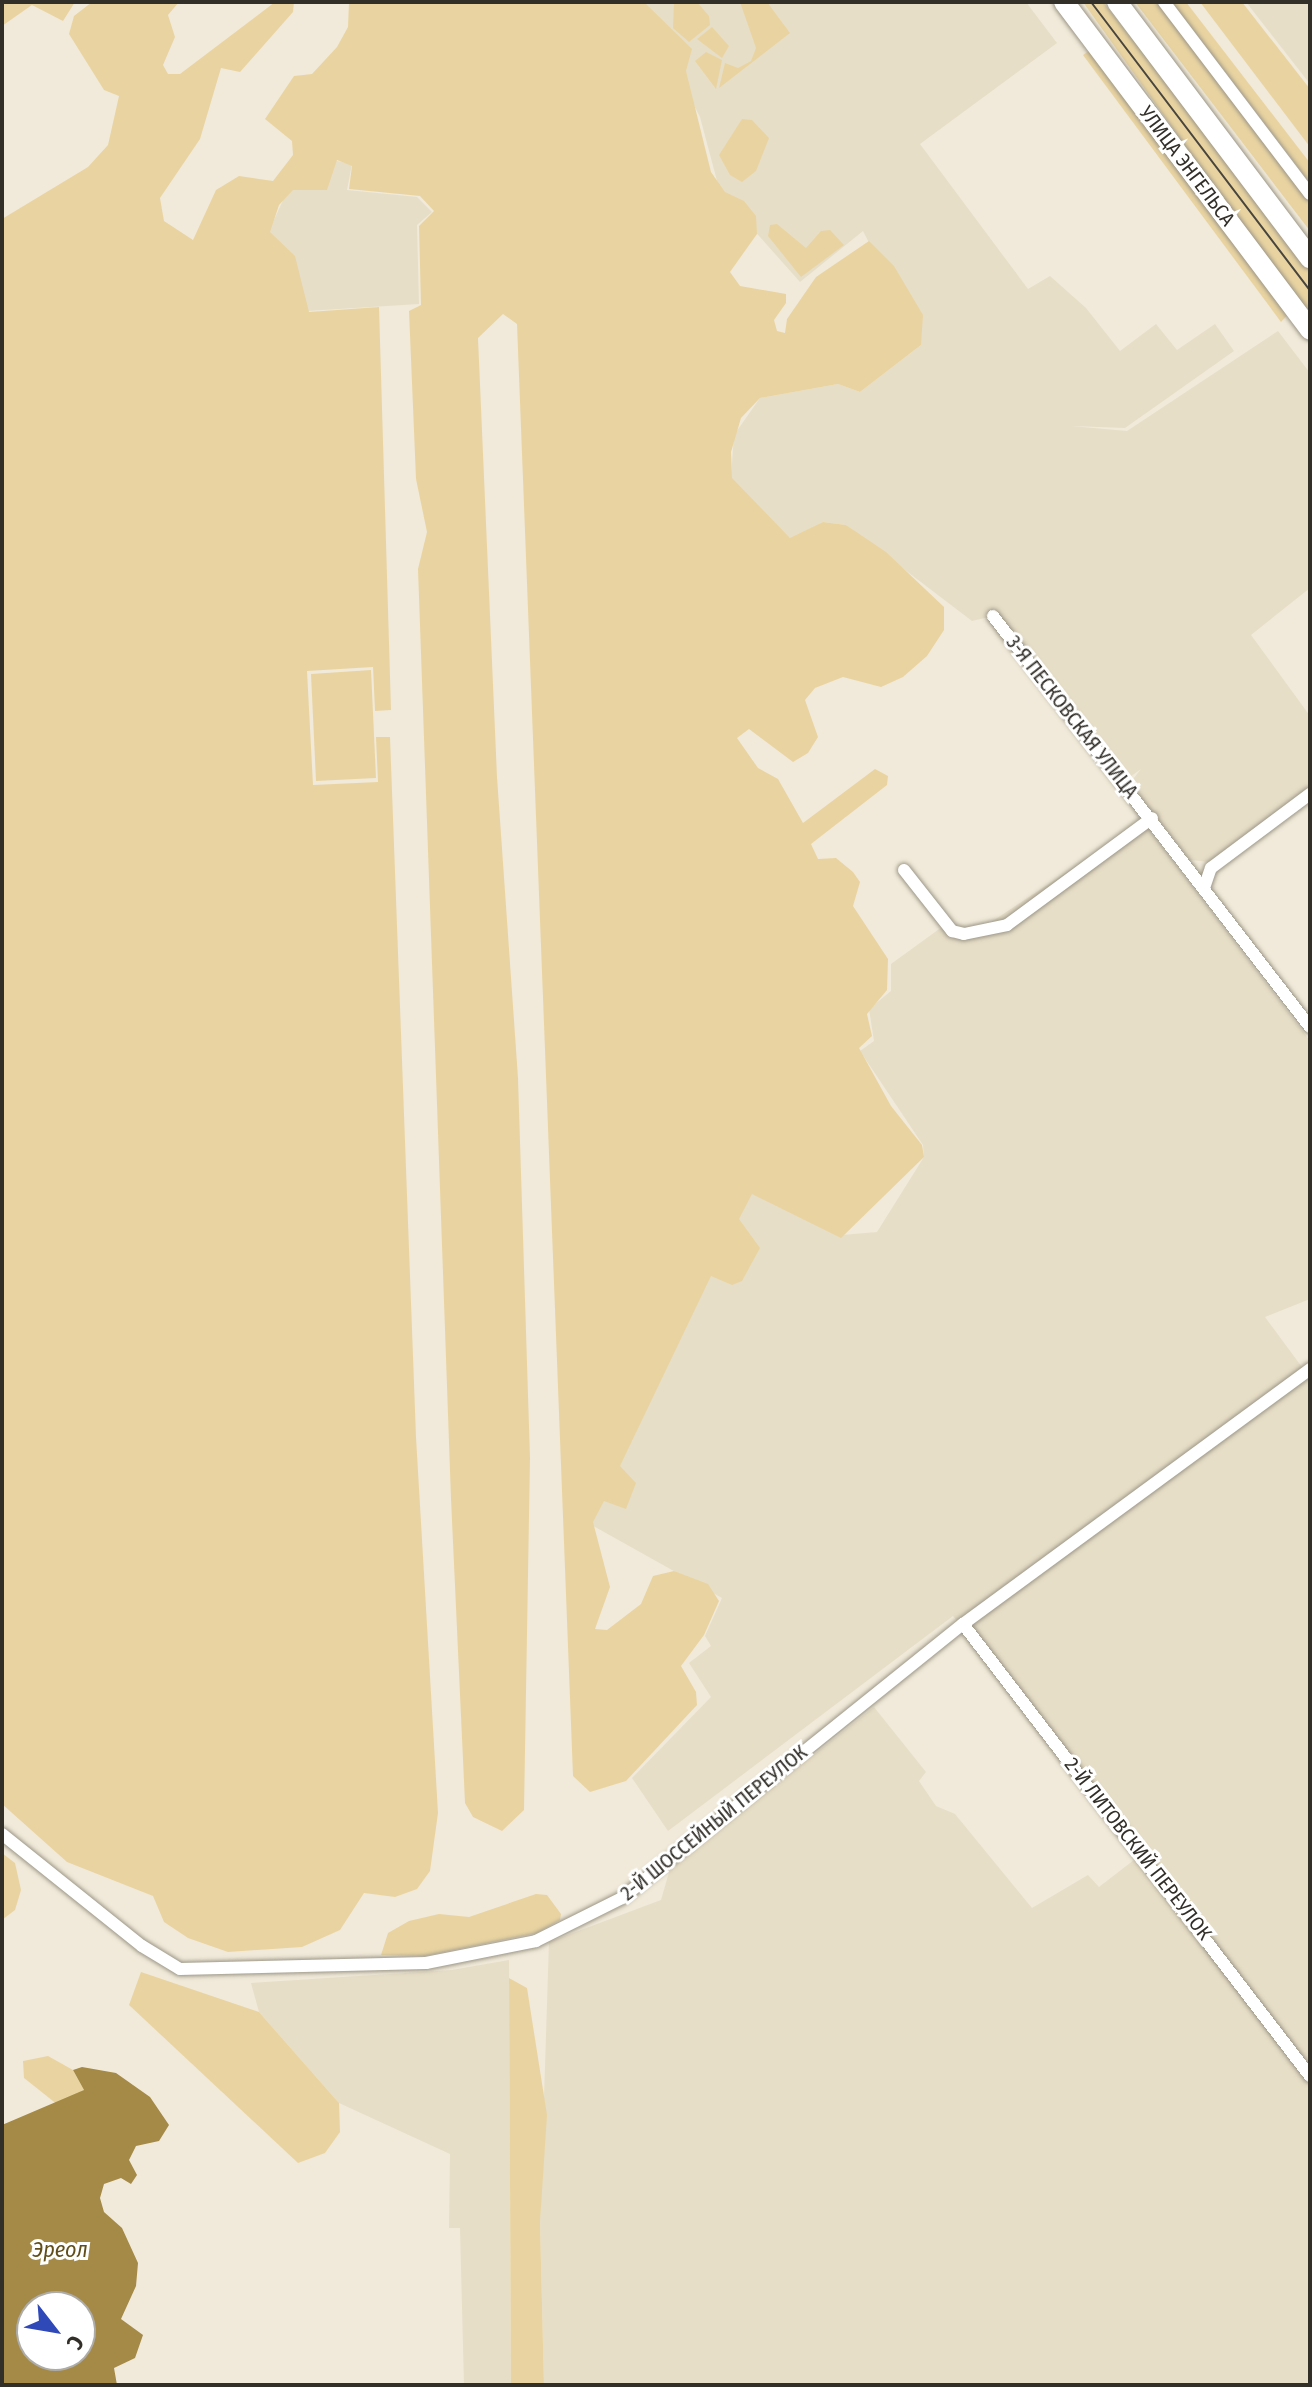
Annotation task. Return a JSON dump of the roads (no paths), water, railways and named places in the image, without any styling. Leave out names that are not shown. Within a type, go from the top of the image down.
[{"type":"main road","name":"УЛИЦА ЭНГЕЛЬСА","points":[[1064,2],[1310,330]]},
{"type":"main road","points":[[1117,2],[1310,258]]},
{"type":"street","points":[[1164,2],[1310,194]]},
{"type":"street","name":"3-Я ПЕСКОВСКАЯ УЛИЦА","points":[[993,616],[1152,818],[1310,1027]]},
{"type":"street","points":[[1204,888],[1211,868],[1310,794]]},
{"type":"street","name":"3-Я ПЕСКОВСКАЯ УЛИЦА","points":[[904,870],[952,931],[964,934],[1007,925],[1152,818]]},
{"type":"street","name":"2-Й ШОССЕЙНЫЙ ПЕРЕУЛОК","points":[[2,1834],[142,1946],[180,1969],[426,1963],[536,1941],[622,1898],[963,1624],[1310,1369]]},
{"type":"street","name":"2-Й ЛИТОВСКИЙ ПЕРЕУЛОК","points":[[963,1624],[1310,2076]]},
{"type":"water","name":"Эреол","points":[[82,2067],[116,2073],[150,2097],[169,2125],[159,2141],[136,2146],[129,2160],[137,2175],[131,2184],[121,2178],[104,2184],[100,2198],[104,2212],[122,2228],[138,2263],[136,2286],[121,2319],[143,2335],[135,2358],[114,2368],[117,2385],[2,2385],[2,2125],[84,2090],[73,2070]]},
{"type":"tram line","points":[[1091,2],[1310,291]]}]
